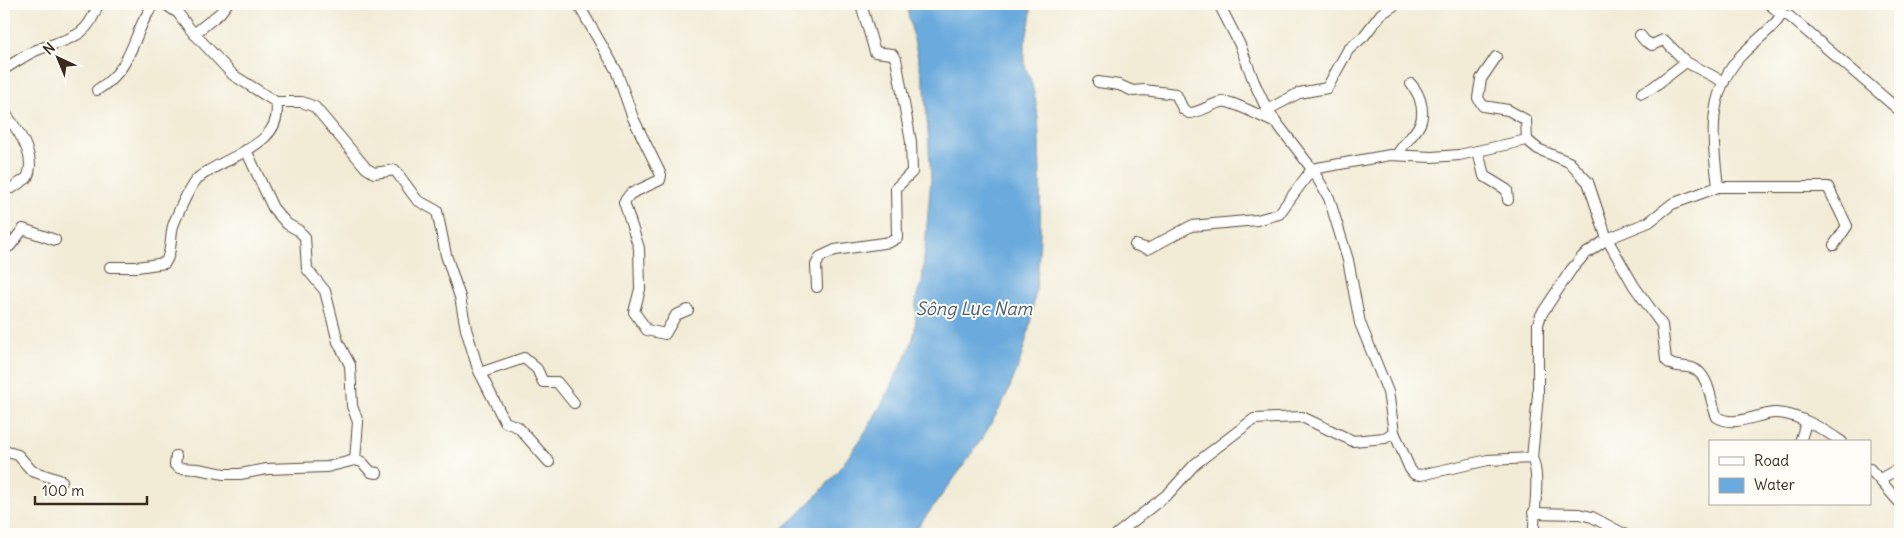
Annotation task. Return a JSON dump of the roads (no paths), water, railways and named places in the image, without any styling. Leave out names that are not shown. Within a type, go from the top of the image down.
[{"type":"street","points":[[4,69],[36,50],[66,41],[78,35],[91,22],[98,4]]},
{"type":"street","points":[[97,90],[112,80],[124,67],[128,52],[135,44],[141,26],[153,4]]},
{"type":"street","points":[[165,4],[174,9],[194,34],[233,75],[276,102],[302,102],[315,107],[366,168],[374,173],[395,170],[417,200],[437,212],[446,255],[480,374],[504,422],[518,427],[549,462]]},
{"type":"street","points":[[194,34],[220,13],[227,4]]},
{"type":"street","points":[[578,4],[616,70],[633,118],[661,175],[660,180],[630,194],[624,202],[639,248],[640,289],[634,312],[647,330],[665,334],[676,315],[688,310]]},
{"type":"street","points":[[816,287],[816,265],[820,257],[835,250],[890,242],[897,238],[896,188],[912,172],[910,134],[896,59],[892,54],[875,52],[861,4]]},
{"type":"street","points":[[1219,4],[1240,44],[1254,82],[1268,110],[1312,169],[1329,198],[1348,260],[1360,323],[1388,392],[1394,432],[1410,469],[1417,476],[1488,460],[1532,458]]},
{"type":"street","points":[[1268,110],[1299,93],[1327,88],[1348,50],[1364,36],[1381,14],[1396,4]]},
{"type":"street","points":[[1769,4],[1780,8],[1790,16],[1900,111]]},
{"type":"street","points":[[1718,187],[1713,118],[1724,82],[1737,59],[1777,21],[1780,8]]},
{"type":"street","points":[[1640,35],[1652,45],[1663,40],[1665,41],[1686,62],[1724,82]]},
{"type":"street","points":[[1496,57],[1481,79],[1478,98],[1483,106],[1508,110],[1522,117],[1527,124],[1527,140]]},
{"type":"street","points":[[1642,93],[1652,88],[1686,62]]},
{"type":"street","points":[[1098,82],[1119,85],[1133,91],[1176,94],[1183,108],[1188,113],[1196,112],[1221,102],[1232,102],[1256,116],[1276,123]]},
{"type":"street","points":[[1397,155],[1419,124],[1421,97],[1411,84]]},
{"type":"street","points":[[110,267],[137,267],[165,263],[168,257],[174,224],[194,182],[215,166],[256,144],[273,129],[278,120],[276,102]]},
{"type":"street","points":[[4,112],[23,140],[30,164],[27,178],[12,188]]},
{"type":"street","points":[[1134,245],[1148,249],[1191,226],[1258,220],[1273,216],[1284,209],[1312,169],[1397,155],[1432,157],[1478,151],[1527,140]]},
{"type":"street","points":[[1527,140],[1538,149],[1569,162],[1583,174],[1591,186],[1607,239],[1634,286],[1662,325],[1668,361],[1673,365],[1692,368],[1699,372],[1706,383],[1717,417],[1730,421],[1779,413],[1817,425],[1839,440]]},
{"type":"street","points":[[246,150],[272,208],[287,224],[298,230],[304,238],[307,269],[325,291],[338,342],[350,364],[352,406],[358,422],[355,460]]},
{"type":"street","points":[[1478,151],[1484,176],[1507,190],[1508,200]]},
{"type":"street","points":[[1534,534],[1533,513],[1537,477],[1532,458],[1538,395],[1538,324],[1542,314],[1575,264],[1607,239],[1650,222],[1672,204],[1718,187],[1828,187],[1847,226],[1834,245]]},
{"type":"street","points":[[4,248],[10,246],[23,229],[55,240]]},
{"type":"street","points":[[480,374],[524,358],[537,370],[543,382],[558,382],[574,403]]},
{"type":"street","points":[[1117,534],[1168,493],[1195,464],[1254,419],[1302,418],[1353,441],[1385,438],[1394,432]]},
{"type":"street","points":[[1801,440],[1806,423]]},
{"type":"street","points":[[4,451],[18,454],[32,471],[62,482]]},
{"type":"street","points":[[176,456],[175,465],[179,468],[198,469],[224,474],[267,469],[327,467],[355,460],[362,462],[371,472],[377,474]]},
{"type":"street","points":[[1880,479],[1900,468]]},
{"type":"street","points":[[1872,471],[1900,503]]},
{"type":"street","points":[[1533,513],[1579,514],[1592,517],[1624,534]]},
{"type":"water","name":"Sông Lục Nam","points":[[906,4],[1031,4],[1024,59],[1034,92],[1039,134],[1040,240],[1038,273],[1027,338],[1017,369],[994,418],[961,469],[913,534],[776,534],[813,499],[846,460],[886,396],[906,356],[915,331],[917,296],[922,283],[931,178],[925,90]]}]
